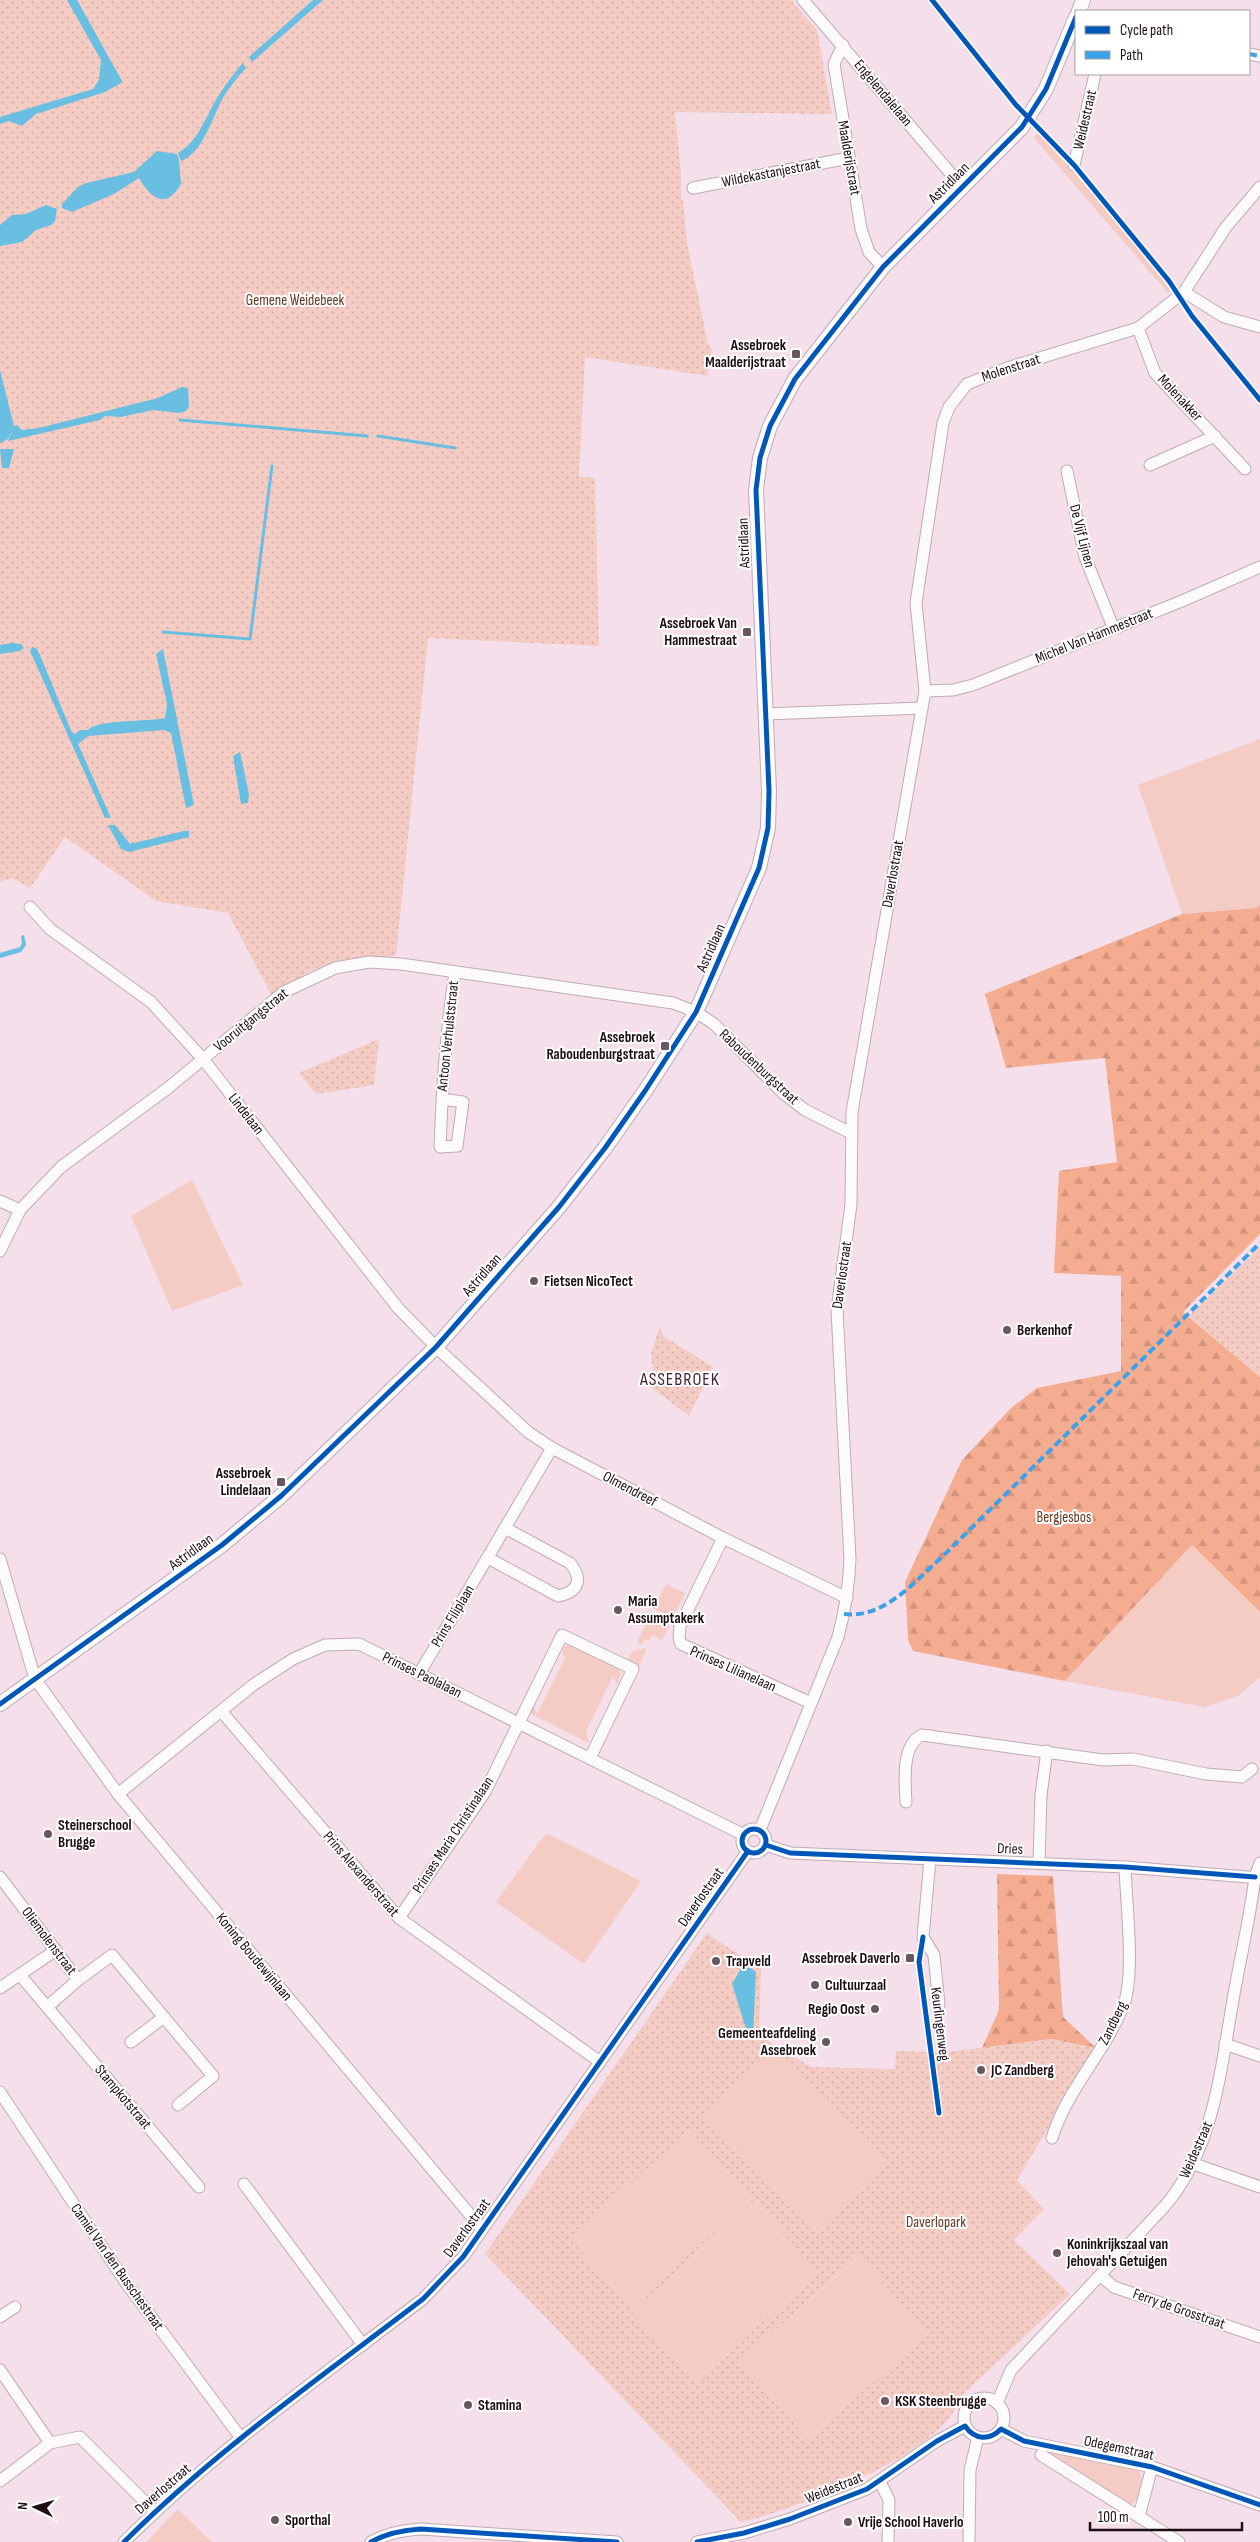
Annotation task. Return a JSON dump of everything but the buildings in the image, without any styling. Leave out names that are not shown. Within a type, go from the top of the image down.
[{"type":"main road","name":"Astridlaan","points":[[0,1704],[237,1532],[281,1496],[436,1347],[559,1207],[605,1148],[645,1092],[696,1012],[756,876],[765,848],[769,791],[756,508],[757,476],[762,451],[776,412],[796,379],[883,267],[963,188],[1029,118],[1046,89],[1075,19]]},
{"type":"street","name":"Engelendalelaan","points":[[807,2],[963,188]]},
{"type":"street","name":"Maalderijstraat","points":[[843,45],[834,64],[849,158],[865,244],[883,267]]},
{"type":"street","name":"Weidestraat","points":[[1074,165],[1095,75]]},
{"type":"street","name":"Wildekastanjestraat","points":[[693,188],[849,158]]},
{"type":"street","name":"Molenstraat","points":[[922,708],[925,692],[916,603],[943,423],[948,407],[966,384],[979,378],[1138,328],[1184,292],[1226,227],[1260,187]]},
{"type":"street","points":[[1184,292],[1224,317],[1260,327]]},
{"type":"street","name":"Molenakker","points":[[1138,328],[1156,373],[1245,469]]},
{"type":"street","name":"Molenakker","points":[[1150,464],[1215,436]]},
{"type":"street","name":"De Vijf Lijnen","points":[[1067,471],[1085,557],[1113,627]]},
{"type":"street","name":"Michel Van Hammestraat","points":[[925,692],[953,690],[973,685],[1113,627],[1182,601],[1260,567]]},
{"type":"street","points":[[765,714],[922,708]]},
{"type":"street","name":"Daverlostraat","points":[[760,1830],[838,1637],[847,1598],[850,1559],[837,1310],[851,1204],[851,1133],[857,1083],[922,708]]},
{"type":"street","name":"Lindelaan","points":[[30,907],[50,929],[151,1002],[203,1059],[398,1308],[436,1347]]},
{"type":"street","name":"Vooruitgangstraat","points":[[0,1251],[20,1210],[61,1167],[203,1059],[284,992],[335,968],[369,962],[389,962],[661,1000],[696,1012]]},
{"type":"street","name":"Antoon Verhulststraat","points":[[442,1099],[446,1042],[455,972]]},
{"type":"street","name":"Raboudenburgstraat","points":[[696,1012],[714,1024],[783,1093],[805,1110],[851,1133]]},
{"type":"street","points":[[0,1201],[20,1210]]},
{"type":"street","name":"Olmendreef","points":[[436,1347],[528,1432],[552,1448],[723,1538],[847,1598]]},
{"type":"street","name":"Prins Filiplaan","points":[[419,1674],[552,1448]]},
{"type":"street","points":[[488,1558],[558,1596],[568,1594],[576,1588],[579,1580],[577,1572],[570,1563],[505,1528]]},
{"type":"street","name":"Prinses Lilianelaan","points":[[723,1538],[680,1626],[679,1638],[681,1644],[811,1703]]},
{"type":"street","points":[[0,1559],[35,1679]]},
{"type":"street","name":"Prinses Maria Christinalaan","points":[[398,1918],[484,1792],[562,1635],[633,1669],[590,1758]]},
{"type":"street","name":"Prinses Paolalaan","points":[[118,1794],[253,1685],[293,1659],[325,1644],[358,1644],[744,1835]]},
{"type":"street","name":"Koning Boudewijnlaan","points":[[35,1679],[118,1794],[482,2229]]},
{"type":"street","name":"Prins Alexanderstraat","points":[[221,1711],[398,1918],[600,2062]]},
{"type":"street","points":[[906,1802],[905,1781],[908,1752],[911,1744],[922,1735],[1103,1760],[1147,1761],[1206,1774],[1242,1777],[1252,1769]]},
{"type":"street","points":[[1038,1863],[1041,1795],[1047,1751]]},
{"type":"street","points":[[751,1830],[760,1830],[765,1837],[766,1845],[756,1853],[748,1852],[742,1842],[744,1835],[751,1830]]},
{"type":"street","name":"Dries","points":[[766,1845],[790,1853],[1125,1867],[1257,1877]]},
{"type":"street","name":"Daverlostraat","points":[[124,2542],[154,2511],[241,2438],[423,2299],[442,2280],[482,2229],[748,1852]]},
{"type":"street","name":"Keurlingenweg","points":[[930,1859],[924,1937],[934,1955],[939,2005]]},
{"type":"street","name":"Weidestraat","points":[[997,2403],[1011,2370],[1176,2194],[1194,2164],[1211,2117],[1260,1863]]},
{"type":"street","name":"Zandberg","points":[[1052,2138],[1058,2119],[1100,2050],[1125,2002],[1129,1972],[1125,1867]]},
{"type":"street","name":"Oliemolenstraat","points":[[0,1877],[78,1980],[112,1955],[213,2076],[178,2105]]},
{"type":"street","points":[[0,1988],[56,1950]]},
{"type":"street","name":"Stampkotstraat","points":[[20,1975],[199,2187]]},
{"type":"street","points":[[47,2007],[78,1980]]},
{"type":"street","points":[[131,2042],[164,2017]]},
{"type":"street","points":[[1225,2044],[1260,2056]]},
{"type":"street","name":"Camiel Van den Busschestraat","points":[[0,2092],[126,2283],[241,2438]]},
{"type":"street","points":[[1194,2164],[1260,2187]]},
{"type":"street","points":[[244,2184],[363,2345]]},
{"type":"street","name":"Ferry de Grosstraat","points":[[1101,2276],[1114,2287],[1260,2337]]},
{"type":"street","points":[[0,2317],[15,2307]]},
{"type":"street","points":[[0,2370],[50,2443]]},
{"type":"street","points":[[990,2398],[997,2403],[1004,2413],[1001,2429],[995,2435],[986,2438],[978,2437],[969,2432],[966,2426],[965,2410],[972,2401],[990,2398]]},
{"type":"street","name":"Weidestraat","points":[[697,2542],[744,2533],[790,2519],[880,2482],[937,2441],[966,2426]]},
{"type":"street","name":"Odegemstraat","points":[[1001,2429],[1024,2440],[1152,2467],[1260,2505]]},
{"type":"street","points":[[0,2481],[50,2443],[80,2437],[154,2511]]},
{"type":"street","points":[[969,2542],[970,2470],[978,2437]]},
{"type":"street","points":[[1041,2455],[1179,2542]]},
{"type":"street","points":[[1139,2516],[1152,2467]]},
{"type":"street","points":[[880,2482],[889,2500],[888,2542]]},
{"type":"street","points":[[371,2542],[382,2536],[403,2530],[422,2529],[537,2539],[617,2542]]},
{"type":"green space","name":"Gemene Weidebeek","points":[[0,0],[791,0],[817,30],[832,114],[675,112],[681,174],[681,200],[683,200],[687,243],[708,344],[712,349],[707,376],[585,357],[579,477],[595,478],[599,646],[428,638],[396,956],[361,958],[326,965],[305,974],[272,996],[228,913],[156,901],[65,837],[30,888],[12,878],[0,882]]},
{"type":"green space","points":[[1038,132],[1115,219],[1171,290],[1168,293],[1034,138]]},
{"type":"green space","points":[[1260,739],[1260,905],[1256,908],[1182,914],[1138,785]]},
{"type":"green space","name":"Bergjesbos","points":[[1260,905],[1260,1234],[1183,1312],[1260,1377],[1260,1612],[1192,1545],[1065,1681],[913,1651],[908,1640],[905,1582],[962,1460],[1011,1408],[1037,1388],[1121,1371],[1121,1276],[1054,1273],[1059,1171],[1117,1162],[1105,1058],[1006,1068],[985,994],[1182,914],[1256,908]]},
{"type":"green space","points":[[379,1039],[374,1085],[316,1094],[299,1073]]},
{"type":"green space","points":[[192,1180],[243,1285],[172,1311],[131,1216]]},
{"type":"green space","points":[[1260,1247],[1260,1377],[1189,1316]]},
{"type":"green space","points":[[660,1326],[663,1336],[713,1367],[689,1416],[647,1384],[653,1370],[651,1353]]},
{"type":"green space","points":[[1192,1545],[1260,1612],[1260,1677],[1238,1696],[1204,1707],[1065,1681]]},
{"type":"green space","points":[[666,1584],[685,1593],[673,1618],[654,1609]]},
{"type":"green space","points":[[650,1615],[670,1625],[662,1640],[652,1635],[649,1641],[645,1639],[642,1645],[637,1642]]},
{"type":"green space","points":[[569,1644],[618,1669],[621,1673],[617,1685],[613,1676],[586,1731],[589,1743],[530,1713],[533,1705],[537,1714],[565,1658],[561,1649]]},
{"type":"green space","points":[[647,1648],[638,1668],[627,1662],[633,1651]]},
{"type":"green space","points":[[548,1834],[641,1881],[584,1964],[496,1902],[543,1837]]},
{"type":"green space","points":[[997,1874],[1053,1876],[1063,2017],[1096,2048],[1051,2039],[982,2048],[999,2010]]},
{"type":"green space","name":"Daverlopark","points":[[707,1933],[754,1965],[758,1960],[761,1970],[759,2038],[762,2035],[771,2043],[811,2067],[895,2069],[896,2051],[948,2052],[1051,2039],[1096,2048],[1017,2180],[1044,2209],[1014,2240],[1070,2294],[960,2397],[949,2418],[928,2438],[899,2458],[865,2476],[795,2505],[741,2522],[485,2254]],"holes":[[[771,2047],[885,2161],[817,2229],[703,2114]],[[690,2130],[751,2198],[631,2307],[570,2239]],[[755,2201],[818,2272],[696,2382],[632,2312]],[[859,2256],[928,2334],[808,2439],[740,2361]]]},
{"type":"green space","points":[[771,2046],[885,2161],[817,2229],[703,2114]]},
{"type":"green space","points":[[690,2130],[751,2198],[631,2307],[569,2239]]},
{"type":"green space","points":[[755,2201],[819,2271],[696,2382],[632,2312]]},
{"type":"green space","points":[[860,2256],[928,2334],[808,2439],[740,2361]]},
{"type":"green space","points":[[1051,2453],[1139,2470],[1142,2480],[1136,2501],[1126,2504]]},
{"type":"green space","points":[[178,2509],[212,2542],[146,2542]]},
{"type":"water","points":[[67,0],[77,0],[122,81],[121,83],[105,92],[36,114],[22,126],[9,121],[0,124],[0,117],[93,89],[99,80],[101,60]]},
{"type":"water","points":[[313,0],[323,0],[252,62],[249,57]]},
{"type":"water","points":[[243,63],[246,68],[224,96],[202,142],[196,150],[181,161],[178,153],[197,135],[219,95]]},
{"type":"water","points":[[157,151],[177,154],[179,160],[181,184],[170,197],[159,199],[154,196],[139,178],[114,194],[72,212],[62,208],[62,204],[78,187],[86,183],[134,172]]},
{"type":"water","points":[[46,205],[57,209],[55,221],[51,225],[36,230],[22,242],[0,246],[0,225],[12,215],[26,214]]},
{"type":"water","points":[[0,370],[14,426],[17,425],[22,430],[39,428],[158,398],[182,387],[188,388],[189,407],[186,411],[179,413],[153,410],[121,417],[105,416],[100,420],[8,441],[14,427],[8,439],[0,443]]},
{"type":"water","points":[[0,449],[14,449],[9,468],[2,468]]},
{"type":"water","points":[[21,644],[24,648],[20,651],[0,654],[0,645]]},
{"type":"water","points":[[32,647],[36,648],[40,655],[72,733],[75,734],[80,730],[88,730],[93,726],[112,722],[165,718],[167,704],[156,654],[163,649],[194,805],[186,808],[171,733],[164,730],[88,736],[78,744],[111,818],[105,818],[30,651]]},
{"type":"water","points":[[240,752],[249,794],[248,803],[241,804],[233,756]]},
{"type":"water","points":[[108,825],[115,825],[130,844],[184,831],[189,831],[189,837],[129,852],[121,849]]},
{"type":"water","points":[[24,935],[26,945],[21,952],[0,958],[0,953],[20,947],[22,943],[21,936]]},
{"type":"water","points":[[748,1966],[756,1972],[753,2037],[749,2038],[732,1984],[742,1967]]},
{"type":"waterway","points":[[180,420],[367,436]]},
{"type":"waterway","points":[[378,436],[455,448]]},
{"type":"waterway","points":[[163,632],[250,639],[272,466]]},
{"type":"marked path","points":[[1250,54],[1260,56]]},
{"type":"marked path","points":[[844,1614],[859,1614],[872,1611],[885,1605],[909,1588],[1260,1243]]},
{"type":"cycle path","points":[[932,0],[1016,105],[1074,165],[1169,281],[1192,316],[1260,400]]},
{"type":"cycle path","points":[[0,1704],[222,1545],[281,1496],[436,1347],[559,1207],[605,1148],[645,1091],[696,1012],[759,868],[768,828],[769,791],[756,490],[760,458],[770,426],[795,379],[883,267],[1022,127],[1046,89],[1075,19]]},
{"type":"cycle path","points":[[754,1829],[759,1830],[765,1836],[766,1841],[765,1846],[759,1852],[754,1853],[749,1852],[743,1846],[742,1841],[743,1836],[749,1830],[754,1829]]},
{"type":"cycle path","points":[[766,1845],[790,1853],[1125,1867],[1255,1877]]},
{"type":"cycle path","points":[[124,2542],[232,2446],[423,2299],[463,2257],[748,1851]]},
{"type":"cycle path","points":[[923,1937],[919,1962],[939,2113]]},
{"type":"cycle path","points":[[697,2542],[744,2533],[790,2519],[867,2489],[937,2441],[965,2426],[973,2434],[982,2437],[992,2436],[1001,2429],[1024,2441],[1152,2467],[1260,2505]]},
{"type":"cycle path","points":[[371,2542],[383,2536],[421,2529],[617,2542]]},
{"type":"place","name":"Assebroek Maalderijstraat","points":[[796,354]]},
{"type":"place","name":"Assebroek Van Hammestraat","points":[[747,632]]},
{"type":"place","name":"Assebroek Raboudenburgstraat","points":[[665,1046]]},
{"type":"place","name":"Fietsen NicoTect","points":[[534,1281]]},
{"type":"place","name":"Berkenhof","points":[[1007,1330]]},
{"type":"place","name":"Assebroek Lindelaan","points":[[281,1482]]},
{"type":"place","name":"Maria Assumptakerk","points":[[618,1610]]},
{"type":"place","name":"Steinerschool Brugge","points":[[48,1834]]},
{"type":"place","name":"Assebroek Daverlo","points":[[910,1958]]},
{"type":"place","name":"Trapveld","points":[[716,1961]]},
{"type":"place","name":"Cultuurzaal","points":[[815,1985]]},
{"type":"place","name":"Regio Oost","points":[[875,2009]]},
{"type":"place","name":"Gemeenteafdeling Assebroek","points":[[826,2042]]},
{"type":"place","name":"JC Zandberg","points":[[981,2070]]},
{"type":"place","name":"Koninkrijkszaal van Jehovah's Getuigen","points":[[1057,2253]]},
{"type":"place","name":"KSK Steenbrugge","points":[[885,2401]]},
{"type":"place","name":"Stamina","points":[[468,2405]]},
{"type":"place","name":"Sporthal","points":[[275,2520]]},
{"type":"place","name":"Vrije School Haverlo","points":[[848,2522]]},
{"type":"district","name":"ASSEBROEK","points":[[680,1379]]}]
